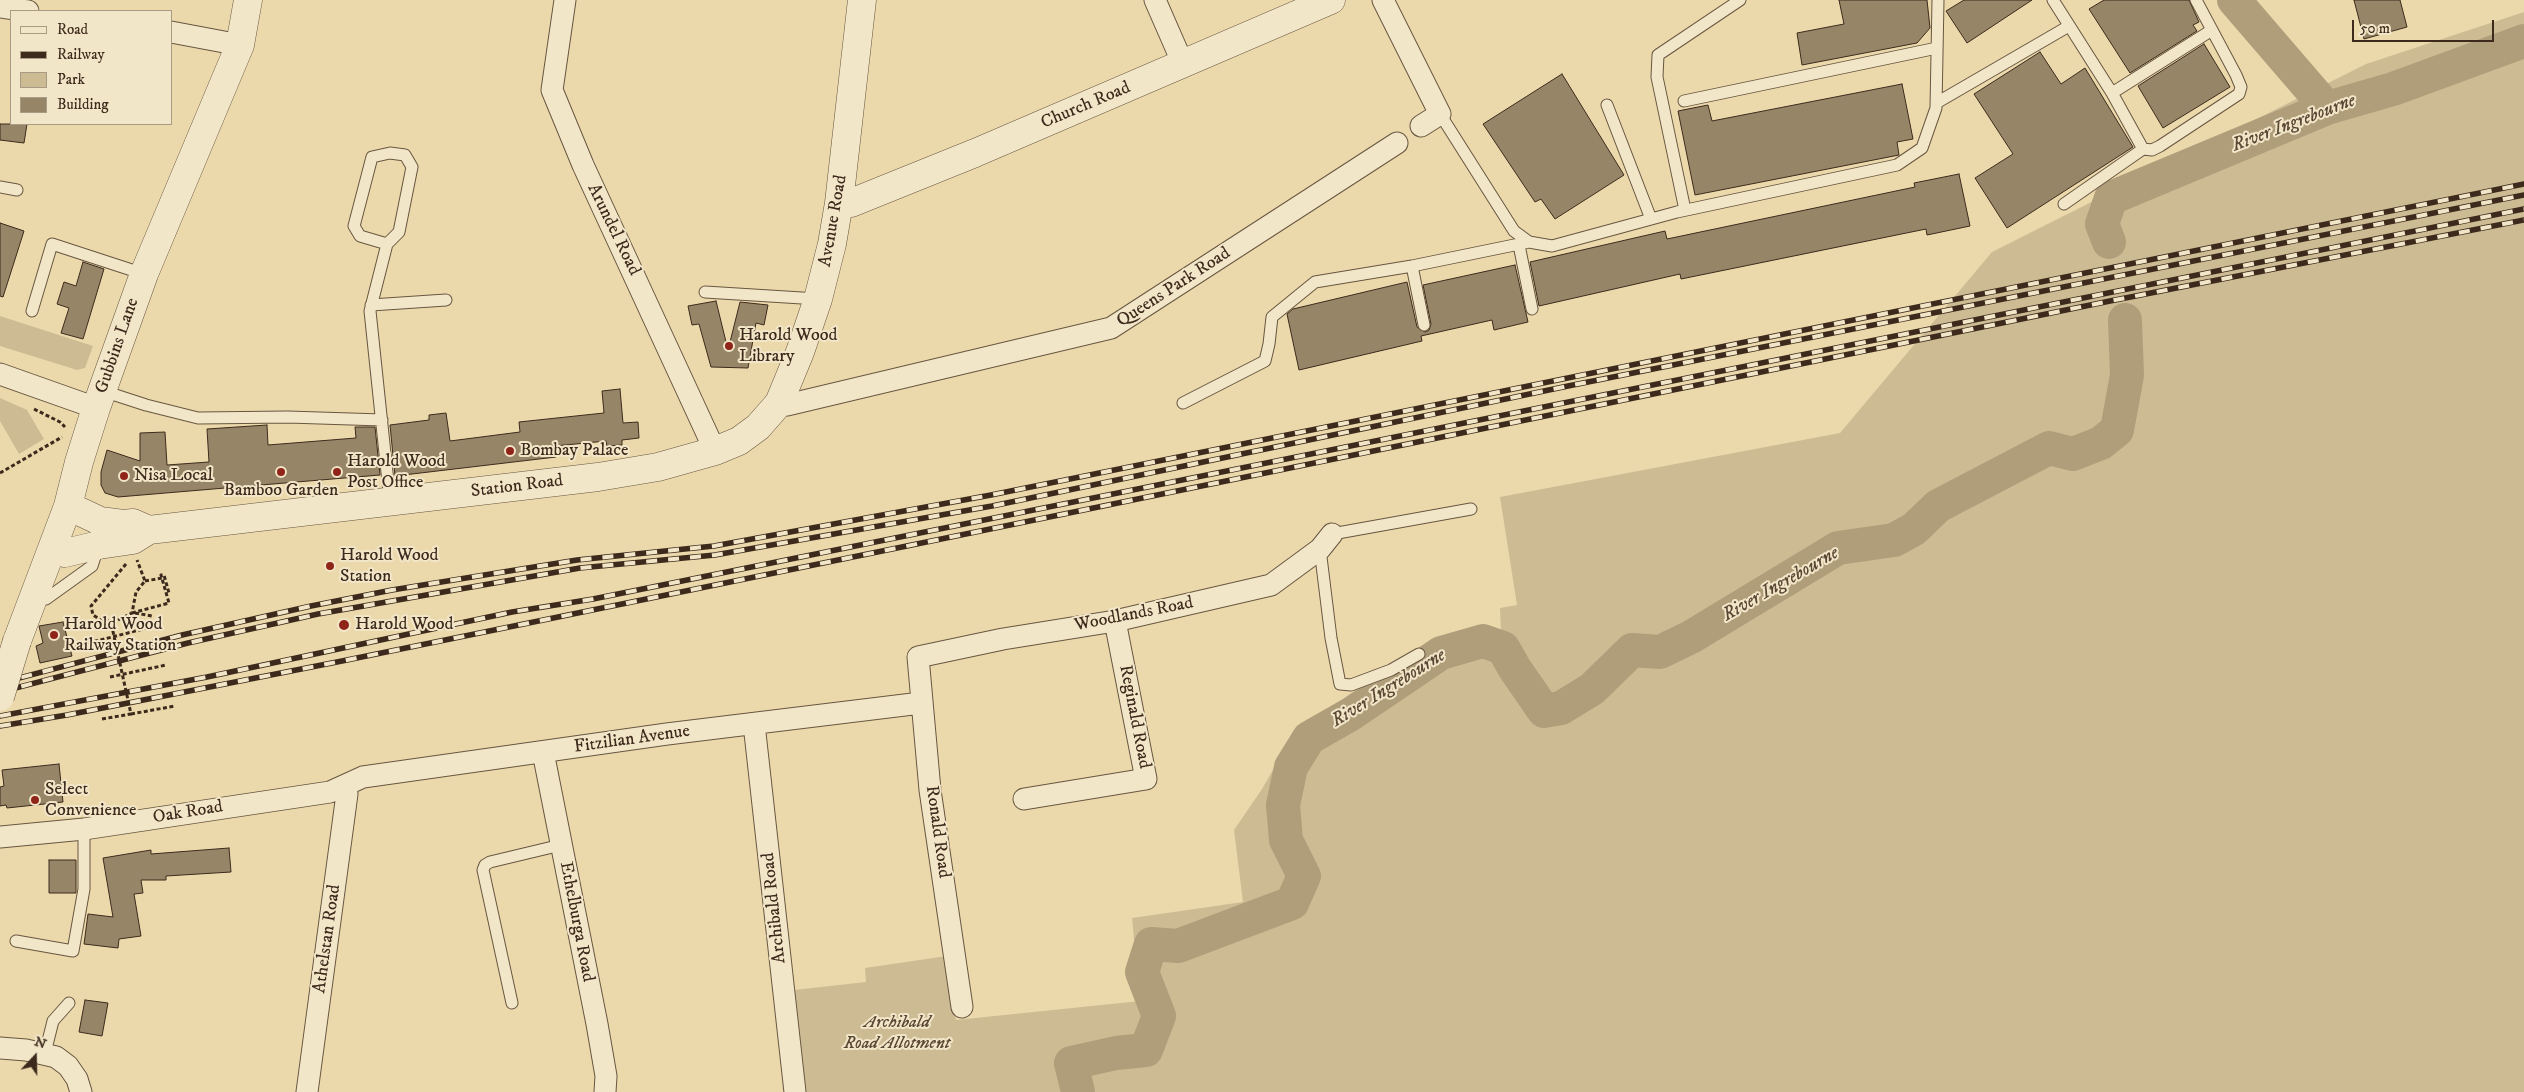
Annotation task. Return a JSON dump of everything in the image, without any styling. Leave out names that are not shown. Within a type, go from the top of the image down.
[{"type":"street","name":"Gubbins Lane","points":[[0,697],[17,641],[68,506],[100,400],[144,274],[240,45],[248,0]]},
{"type":"street","name":"Arundel Road","points":[[565,0],[552,90],[582,165],[716,451]]},
{"type":"street","name":"Avenue Road","points":[[758,427],[778,403],[800,352],[818,299],[832,244],[839,203],[862,0]]},
{"type":"street","points":[[1155,0],[1183,64]]},
{"type":"street","name":"Church Road","points":[[839,203],[851,204],[1331,0]]},
{"type":"street","points":[[1383,0],[1440,114],[1421,126]]},
{"type":"street","points":[[172,32],[240,45]]},
{"type":"street","name":"Queens Park Road","points":[[778,403],[787,406],[1111,328],[1397,143]]},
{"type":"street","points":[[0,374],[100,400]]},
{"type":"street","name":"Station Road","points":[[52,550],[64,553],[100,533],[123,524],[132,523],[149,530],[598,478],[658,467],[716,451],[739,442],[758,427]]},
{"type":"street","name":"Station Road","points":[[68,506],[100,533]]},
{"type":"street","name":"Woodlands Road","points":[[918,657],[1003,639],[1115,621],[1271,585],[1326,541]]},
{"type":"street","name":"Reginald Road","points":[[1024,799],[1146,779],[1115,621]]},
{"type":"street","name":"Ronald Road","points":[[918,657],[930,790],[962,1007]]},
{"type":"street","name":"Fitzilian Avenue","points":[[346,786],[363,777],[921,703]]},
{"type":"street","name":"Archibald Road","points":[[754,724],[795,1092]]},
{"type":"street","name":"Ethelburga Road","points":[[543,752],[597,1024],[606,1076],[605,1092]]},
{"type":"street","name":"Oak Road","points":[[0,837],[84,829],[330,792],[346,786]]},
{"type":"street","name":"Athelstan Road","points":[[307,1092],[347,794],[346,786]]},
{"type":"street","points":[[0,1048],[45,1053],[56,1057],[68,1066],[77,1079],[81,1092]]},
{"type":"lane","points":[[1685,210],[1658,77],[1658,56],[1740,0]]},
{"type":"lane","points":[[1183,403],[1265,361],[1272,316],[1315,282],[1412,266],[1524,243],[1552,246],[1685,210],[1896,165],[1922,148],[1938,102],[1938,0]]},
{"type":"lane","points":[[2053,0],[2112,93],[2143,149]]},
{"type":"lane","points":[[2064,204],[2143,149],[2152,150],[2160,146],[2239,94],[2241,87],[2196,0]]},
{"type":"lane","points":[[1938,102],[2069,26]]},
{"type":"lane","points":[[2112,93],[2212,30]]},
{"type":"lane","points":[[1684,101],[1937,48]]},
{"type":"lane","points":[[1607,104],[1651,219]]},
{"type":"lane","points":[[1440,114],[1514,231],[1524,243],[1532,309]]},
{"type":"lane","points":[[388,244],[360,236],[354,226],[372,157],[390,153],[405,155],[412,167],[399,232],[388,244],[371,305],[377,393],[382,420],[390,503]]},
{"type":"lane","points":[[0,187],[17,190]]},
{"type":"lane","points":[[32,311],[52,244],[144,274]]},
{"type":"lane","points":[[1412,266],[1424,325]]},
{"type":"lane","points":[[705,292],[818,299]]},
{"type":"lane","points":[[371,305],[446,300]]},
{"type":"lane","points":[[100,400],[146,405],[198,418],[288,417],[382,420]]},
{"type":"lane","points":[[1419,654],[1383,673],[1351,685],[1340,684],[1331,638],[1326,541],[1472,509]]},
{"type":"lane","points":[[34,595],[46,599],[92,566],[100,533]]},
{"type":"lane","points":[[16,941],[73,951],[84,889],[84,829]]},
{"type":"lane","points":[[512,1003],[483,870],[485,865],[490,862],[561,845]]},
{"type":"lane","points":[[45,1053],[53,1021],[69,1003]]},
{"type":"path","points":[[0,473],[70,433],[60,422],[25,405]]},
{"type":"path","points":[[143,556],[127,563],[117,573],[91,606],[93,615],[102,621],[116,621],[132,613],[169,602],[162,578]]},
{"type":"path","points":[[136,559],[145,581]]},
{"type":"path","points":[[132,613],[136,592],[145,581],[162,578],[164,574],[168,593]]},
{"type":"path","points":[[132,613],[152,616]]},
{"type":"path","points":[[70,648],[155,626]]},
{"type":"path","points":[[112,629],[130,714]]},
{"type":"path","points":[[110,677],[166,665]]},
{"type":"path","points":[[102,719],[175,706]]},
{"type":"green space","name":"Archibald Road Allotment","points":[[2524,12],[2524,1092],[805,1092],[794,990],[866,982],[865,968],[947,956],[956,1020],[1140,1001],[1132,918],[1243,902],[1234,830],[1262,789],[1298,726],[1447,643],[1478,633],[1501,632],[1500,608],[1517,605],[1500,497],[1840,433],[1992,252],[2366,64]]},
{"type":"green space","points":[[0,316],[93,346],[85,368],[77,370],[0,346]]},
{"type":"green space","points":[[0,398],[27,410],[44,439],[19,454],[0,421]]},
{"type":"building","points":[[1839,0],[1927,0],[1930,28],[1917,43],[1802,65],[1797,33],[1844,24]]},
{"type":"building","points":[[1964,0],[2032,0],[1967,43],[1946,11]]},
{"type":"building","points":[[2104,0],[2189,0],[2199,22],[2193,25],[2197,31],[2130,73],[2089,9]]},
{"type":"building","points":[[2354,0],[2400,0],[2407,27],[2364,39]]},
{"type":"building","points":[[2204,44],[2230,87],[2163,128],[2138,86]]},
{"type":"building","points":[[2040,52],[2061,84],[2085,68],[2133,147],[2007,228],[1975,178],[2013,154],[1974,94]]},
{"type":"building","points":[[1562,74],[1624,175],[1555,219],[1541,199],[1535,202],[1483,124]]},
{"type":"building","points":[[1902,84],[1913,139],[1897,142],[1899,155],[1695,195],[1678,111],[1708,105],[1712,121]]},
{"type":"building","points":[[0,124],[27,125],[24,143],[0,140]]},
{"type":"building","points":[[1959,174],[1970,226],[1927,235],[1926,229],[1681,279],[1680,274],[1539,306],[1530,262],[1665,231],[1667,239],[1915,187],[1914,183]]},
{"type":"building","points":[[0,223],[24,231],[3,297],[0,296]]},
{"type":"building","points":[[83,262],[104,269],[83,339],[61,333],[69,308],[57,304],[64,282],[76,286]]},
{"type":"building","points":[[1515,265],[1528,322],[1494,330],[1492,320],[1421,336],[1422,341],[1299,370],[1287,314],[1293,309],[1407,282],[1417,327],[1425,332],[1429,330],[1431,324],[1423,285]]},
{"type":"building","name":"Harold Wood Library","points":[[716,301],[728,350],[740,302],[768,305],[764,325],[756,323],[748,368],[711,367],[699,324],[692,325],[688,306]]},
{"type":"building","points":[[620,389],[623,423],[638,422],[639,438],[622,440],[622,445],[607,446],[606,441],[555,446],[556,457],[395,476],[390,425],[429,420],[429,415],[446,413],[450,441],[520,432],[519,422],[604,413],[602,391]]},
{"type":"building","points":[[267,425],[268,445],[356,438],[355,427],[375,427],[380,475],[118,497],[105,493],[101,485],[101,472],[107,450],[140,461],[140,433],[165,432],[167,465],[209,462],[207,429]]},
{"type":"building","name":"Harold Wood Railway Station","points":[[63,622],[72,656],[40,663],[36,646],[43,643],[39,626]]},
{"type":"building","points":[[59,764],[63,802],[7,808],[6,805],[0,806],[0,787],[4,786],[2,770]]},
{"type":"building","points":[[229,848],[231,872],[166,876],[166,880],[141,880],[143,893],[134,894],[141,936],[119,939],[118,948],[84,944],[88,914],[113,917],[103,858],[151,850],[151,854]]},
{"type":"building","points":[[49,860],[76,860],[76,893],[49,893]]},
{"type":"building","points":[[85,1000],[108,1003],[102,1036],[79,1032]]},
{"type":"waterway","points":[[2234,0],[2327,108]]},
{"type":"waterway","name":"River Ingrebourne","points":[[2109,242],[2102,224],[2111,198],[2327,108],[2393,89],[2524,41]]},
{"type":"waterway","name":"River Ingrebourne","points":[[1078,1092],[1071,1063],[1116,1053],[1146,1050],[1159,1016],[1142,972],[1151,944],[1178,946],[1292,903],[1304,876],[1286,840],[1283,805],[1291,767],[1309,738],[1351,714],[1441,653],[1483,641],[1503,648],[1544,711],[1561,708],[1592,689],[1632,650],[1660,652],[1691,637],[1838,548],[1894,540],[1914,529],[1938,506],[2049,448],[2073,454],[2101,443],[2117,430],[2127,375],[2125,320]]},
{"type":"railway","points":[[0,683],[182,635],[311,606],[392,590],[577,560],[714,546],[991,495],[2524,184]]},
{"type":"railway","points":[[0,692],[188,643],[318,614],[580,568],[715,555],[992,506],[1568,386],[2524,195]]},
{"type":"railway","points":[[0,716],[207,677],[512,612],[593,599],[2524,209]]},
{"type":"railway","points":[[0,726],[67,715],[342,661],[2110,301],[2524,220]]},
{"type":"place","name":"Harold Wood Library","points":[[729,346]]},
{"type":"place","name":"Bombay Palace","points":[[510,451]]},
{"type":"place","name":"Bamboo Garden","points":[[281,472]]},
{"type":"place","name":"Harold Wood Post Office","points":[[337,472]]},
{"type":"place","name":"Nisa Local","points":[[124,476]]},
{"type":"place","name":"Harold Wood Station","points":[[330,566]]},
{"type":"place","name":"Harold Wood","points":[[344,625]]},
{"type":"place","name":"Harold Wood Railway Station","points":[[54,635]]},
{"type":"place","name":"Select Convenience","points":[[35,800]]}]
